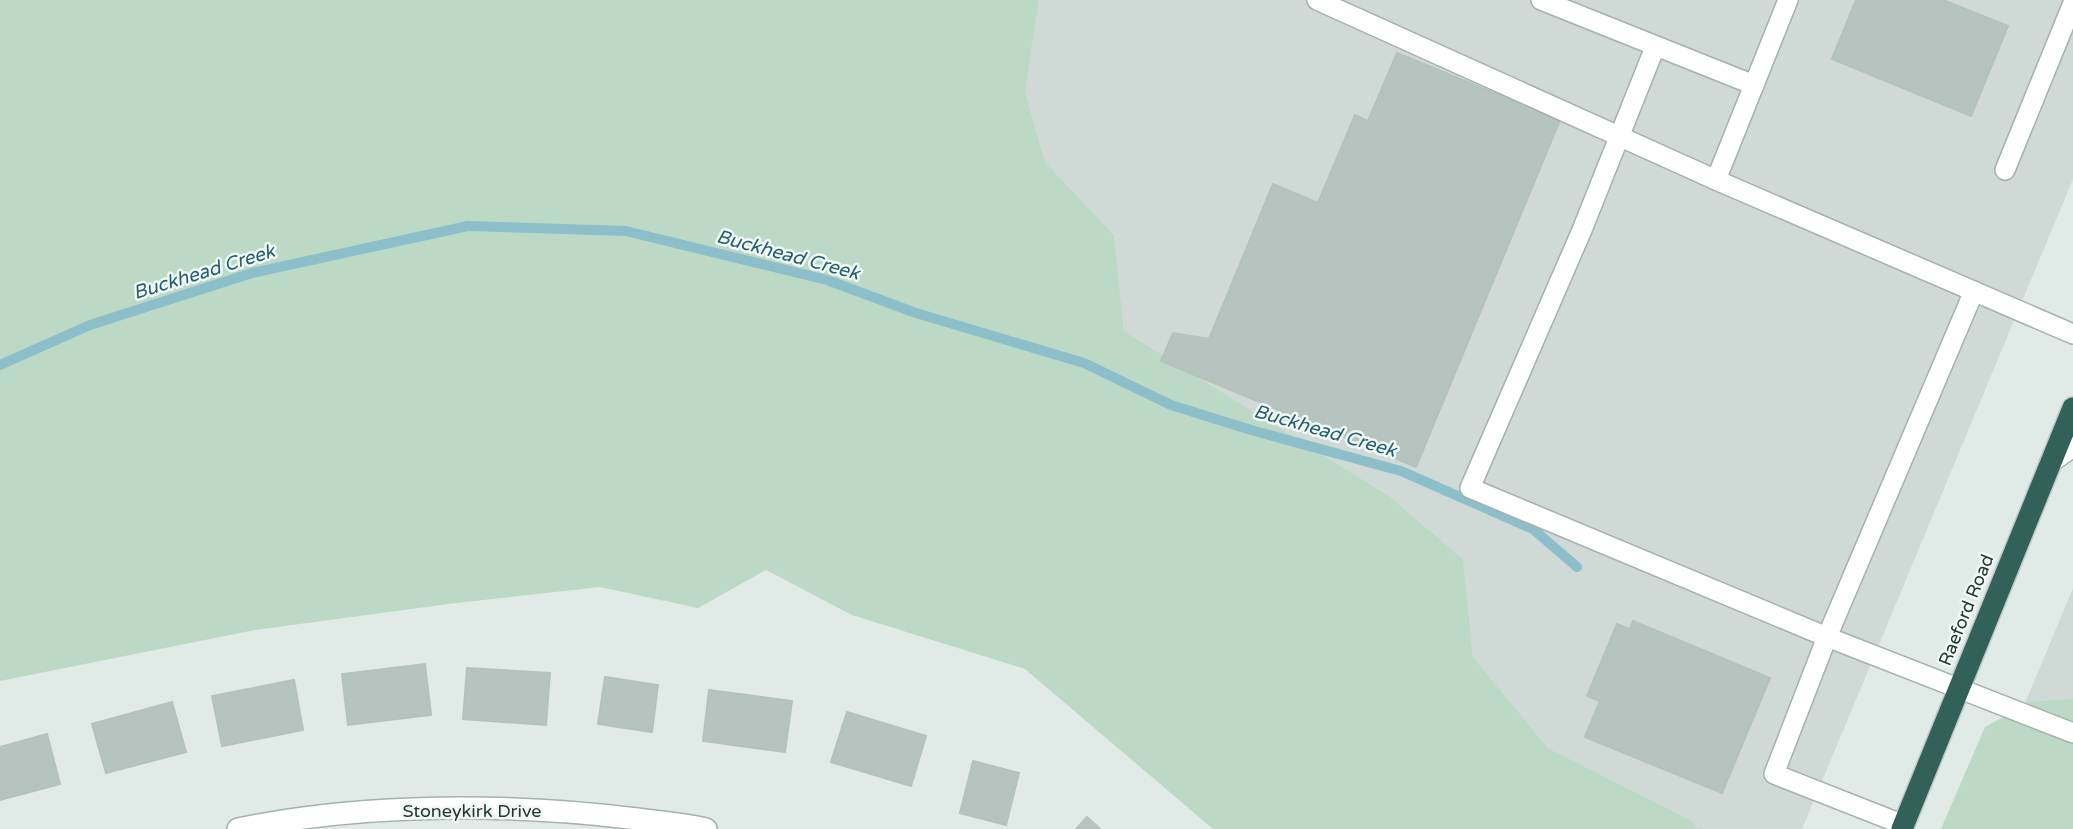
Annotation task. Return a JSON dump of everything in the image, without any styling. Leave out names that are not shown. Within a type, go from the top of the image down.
[{"type":"highway","name":"Raeford Road","points":[[1903,827],[2073,408]]},
{"type":"street","name":"Stoneykirk Drive","points":[[238,829],[370,812],[480,808],[590,813],[706,829]]},
{"type":"lane","points":[[1317,0],[1716,180],[2073,334]]},
{"type":"lane","points":[[1541,0],[1754,85]]},
{"type":"lane","points":[[1716,180],[1788,0]]},
{"type":"lane","points":[[2005,170],[2073,2],[2068,0]]},
{"type":"lane","points":[[1655,47],[1620,136],[1470,488],[1827,637],[2073,733]]},
{"type":"lane","points":[[1903,827],[1774,774],[1827,637],[1974,291]]},
{"type":"lane","points":[[2049,464],[2073,447]]},
{"type":"shaded area","points":[[1039,0],[2073,0],[2073,179],[1802,829],[1698,829],[1692,821],[1548,748],[1473,657],[1463,559],[1389,496],[1124,331],[1114,235],[1045,162],[1025,92]]},
{"type":"shaded area","points":[[2073,588],[2073,791],[1998,768]]},
{"type":"green space","points":[[0,0],[1039,0],[1025,92],[1045,162],[1114,235],[1124,331],[1389,496],[1463,559],[1473,657],[1548,748],[1692,821],[1698,829],[1213,829],[1025,669],[852,615],[766,570],[698,608],[600,587],[255,630],[0,681]]},
{"type":"green space","points":[[2073,699],[2073,829],[1941,829],[1985,727],[2030,702]]},
{"type":"building","points":[[1856,0],[1943,0],[2008,26],[1971,116],[1832,59]]},
{"type":"building","points":[[1397,53],[1560,120],[1416,467],[1161,361],[1173,333],[1209,339],[1273,184],[1318,203],[1355,115],[1368,121]]},
{"type":"building","points":[[1633,621],[1770,678],[1722,793],[1585,737],[1600,701],[1587,696],[1617,624],[1630,629]]},
{"type":"building","points":[[425,664],[431,715],[348,725],[342,674]]},
{"type":"building","points":[[467,668],[550,673],[546,725],[463,719]]},
{"type":"building","points":[[605,677],[658,685],[652,732],[598,724]]},
{"type":"building","points":[[294,680],[303,730],[222,746],[212,696]]},
{"type":"building","points":[[709,690],[792,701],[785,752],[703,741]]},
{"type":"building","points":[[172,702],[186,752],[106,773],[92,724]]},
{"type":"building","points":[[847,712],[926,736],[911,786],[831,762]]},
{"type":"building","points":[[47,734],[60,784],[0,800],[0,747]]},
{"type":"building","points":[[973,761],[1019,773],[1006,825],[960,813]]},
{"type":"building","points":[[1087,817],[1100,829],[1076,829]]},
{"type":"waterway","name":"Buckhead Creek","points":[[0,365],[90,325],[252,273],[468,226],[626,231],[827,280],[916,313],[1084,363],[1171,405],[1401,471],[1533,529],[1577,567]]}]
